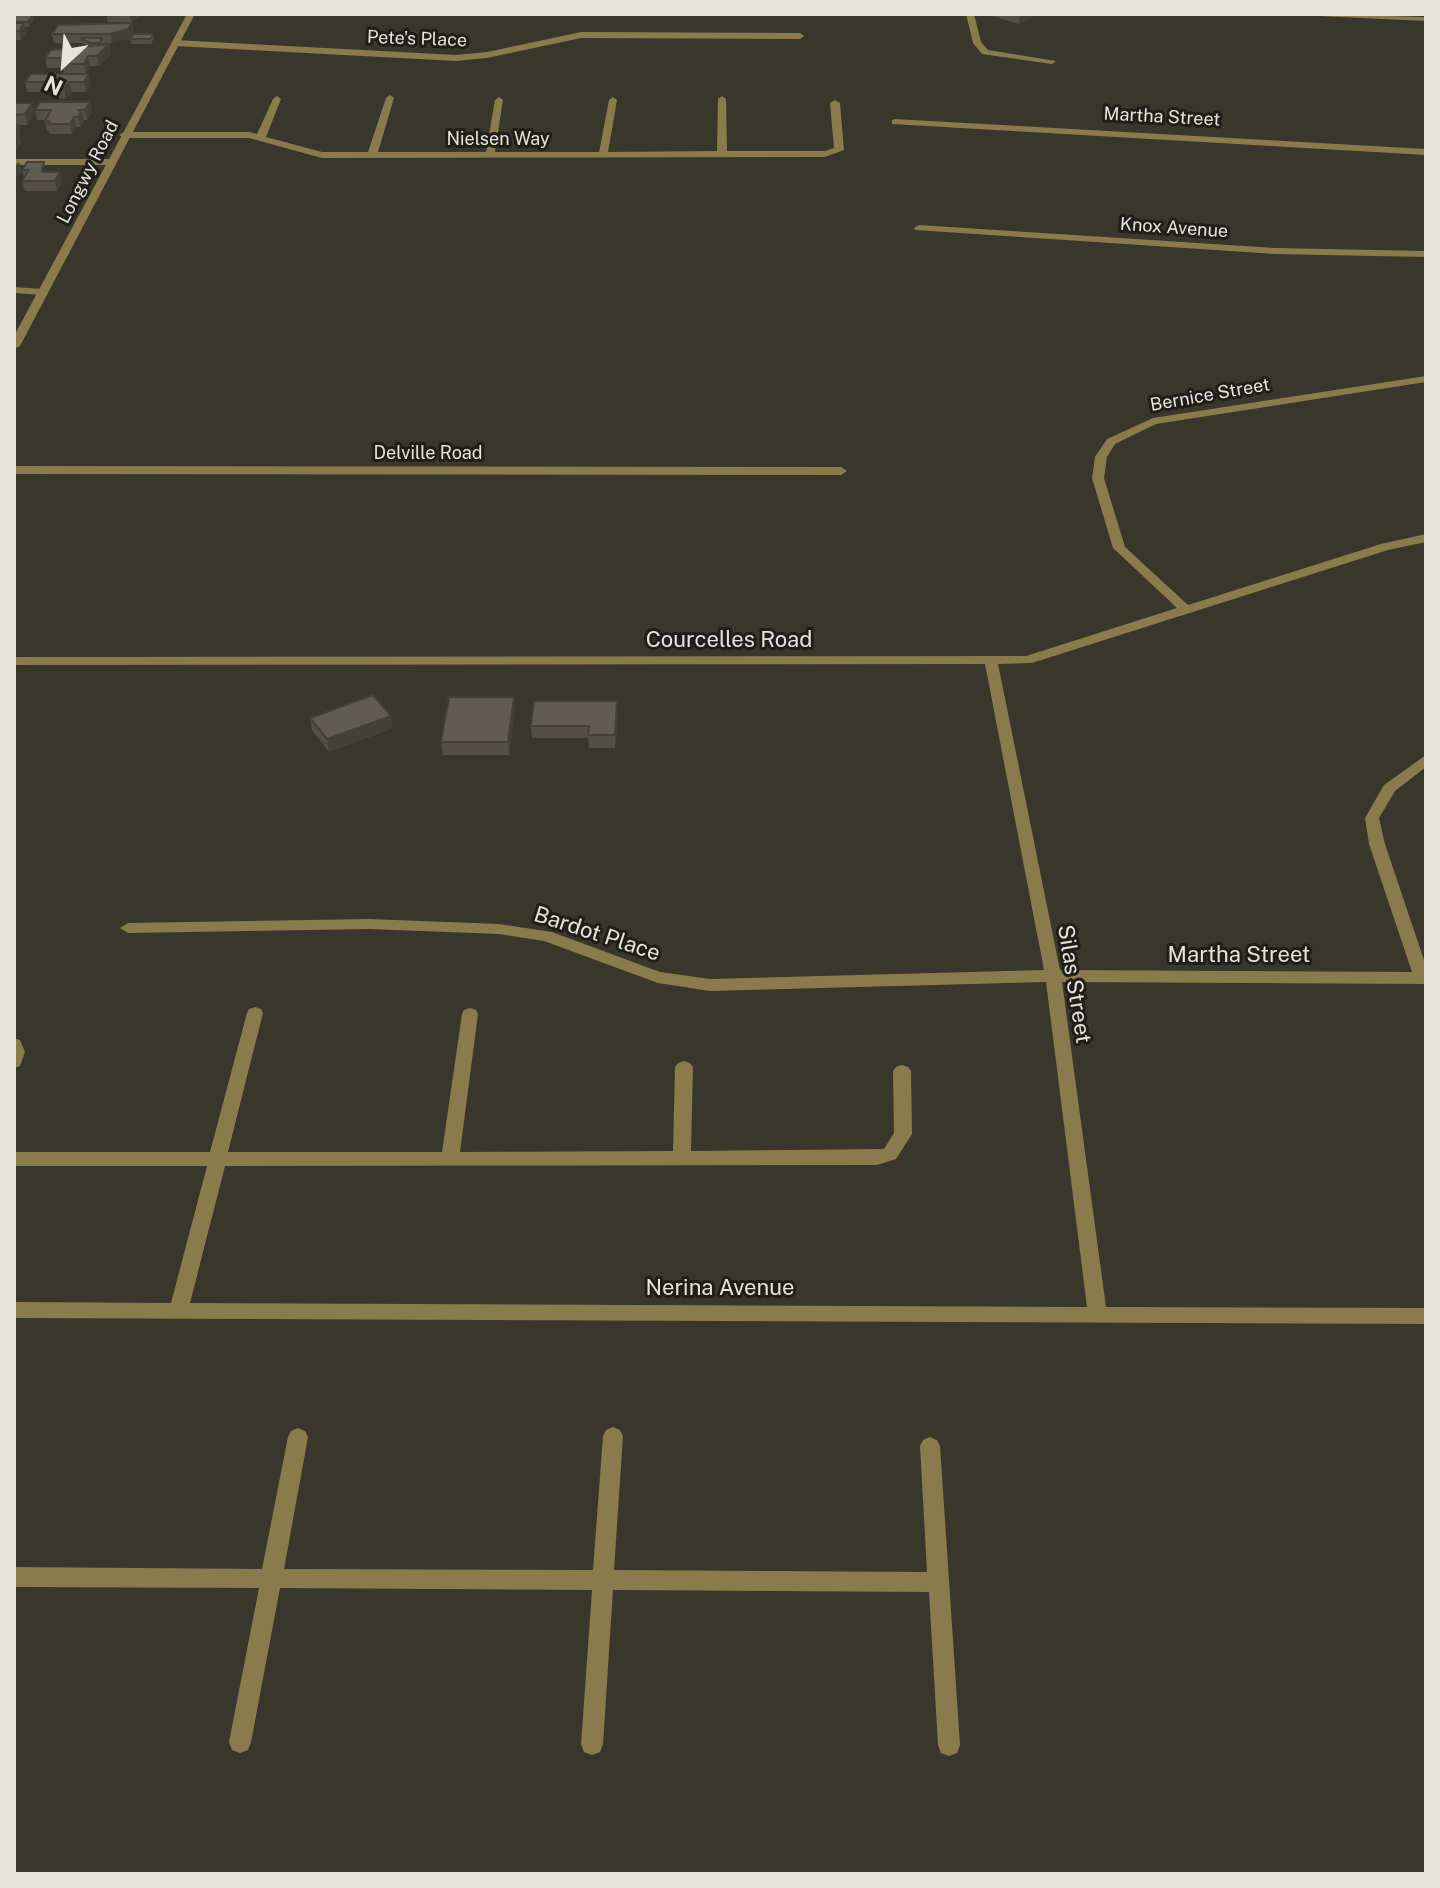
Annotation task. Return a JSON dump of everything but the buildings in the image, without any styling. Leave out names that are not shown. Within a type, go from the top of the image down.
[{"type":"street","name":"Longwy Road","points":[[14,346],[191,14]]},
{"type":"street","points":[[970,14],[977,43],[985,52],[1052,61]]},
{"type":"street","points":[[1319,14],[1426,19]]},
{"type":"street","name":"Pete's Place","points":[[175,43],[456,58],[487,55],[581,35],[800,36]]},
{"type":"street","points":[[372,155],[390,98]]},
{"type":"street","points":[[261,137],[277,99]]},
{"type":"street","points":[[722,99],[722,155]]},
{"type":"street","points":[[490,155],[499,100]]},
{"type":"street","points":[[603,155],[613,100]]},
{"type":"street","name":"Nielsen Way","points":[[124,135],[261,137],[313,155],[825,154],[839,150],[835,103]]},
{"type":"street","name":"Martha Street","points":[[895,122],[1426,152]]},
{"type":"street","points":[[14,162],[112,162]]},
{"type":"street","name":"Knox Avenue","points":[[919,228],[1259,250],[1426,254]]},
{"type":"street","points":[[14,290],[43,292]]},
{"type":"street","name":"Bernice Street","points":[[1186,610],[1119,548],[1098,478],[1101,457],[1111,442],[1153,421],[1426,379]]},
{"type":"street","name":"Delville Road","points":[[14,470],[841,471]]},
{"type":"street","name":"Courcelles Road","points":[[14,661],[991,662],[1058,652],[1385,547],[1426,538]]},
{"type":"street","name":"Silas Street","points":[[991,662],[1053,976],[1098,1315]]},
{"type":"street","points":[[1424,978],[1377,844],[1372,818],[1389,788],[1426,760]]},
{"type":"street","name":"Bardot Place","points":[[128,928],[369,924],[499,929],[546,936],[658,977],[710,985],[1053,976]]},
{"type":"street","name":"Martha Street","points":[[1053,976],[1424,978]]},
{"type":"street","points":[[179,1309],[255,1013]]},
{"type":"street","points":[[450,1160],[470,1014]]},
{"type":"street","points":[[14,1044],[17,1052],[14,1062]]},
{"type":"street","points":[[682,1160],[684,1067]]},
{"type":"street","points":[[14,1159],[877,1158],[890,1154],[903,1134],[902,1071]]},
{"type":"street","name":"Nerina Avenue","points":[[14,1310],[1426,1316]]},
{"type":"street","points":[[592,1744],[613,1436]]},
{"type":"street","points":[[240,1742],[298,1437]]},
{"type":"street","points":[[930,1446],[949,1745]]},
{"type":"street","points":[[14,1577],[939,1582]]}]
